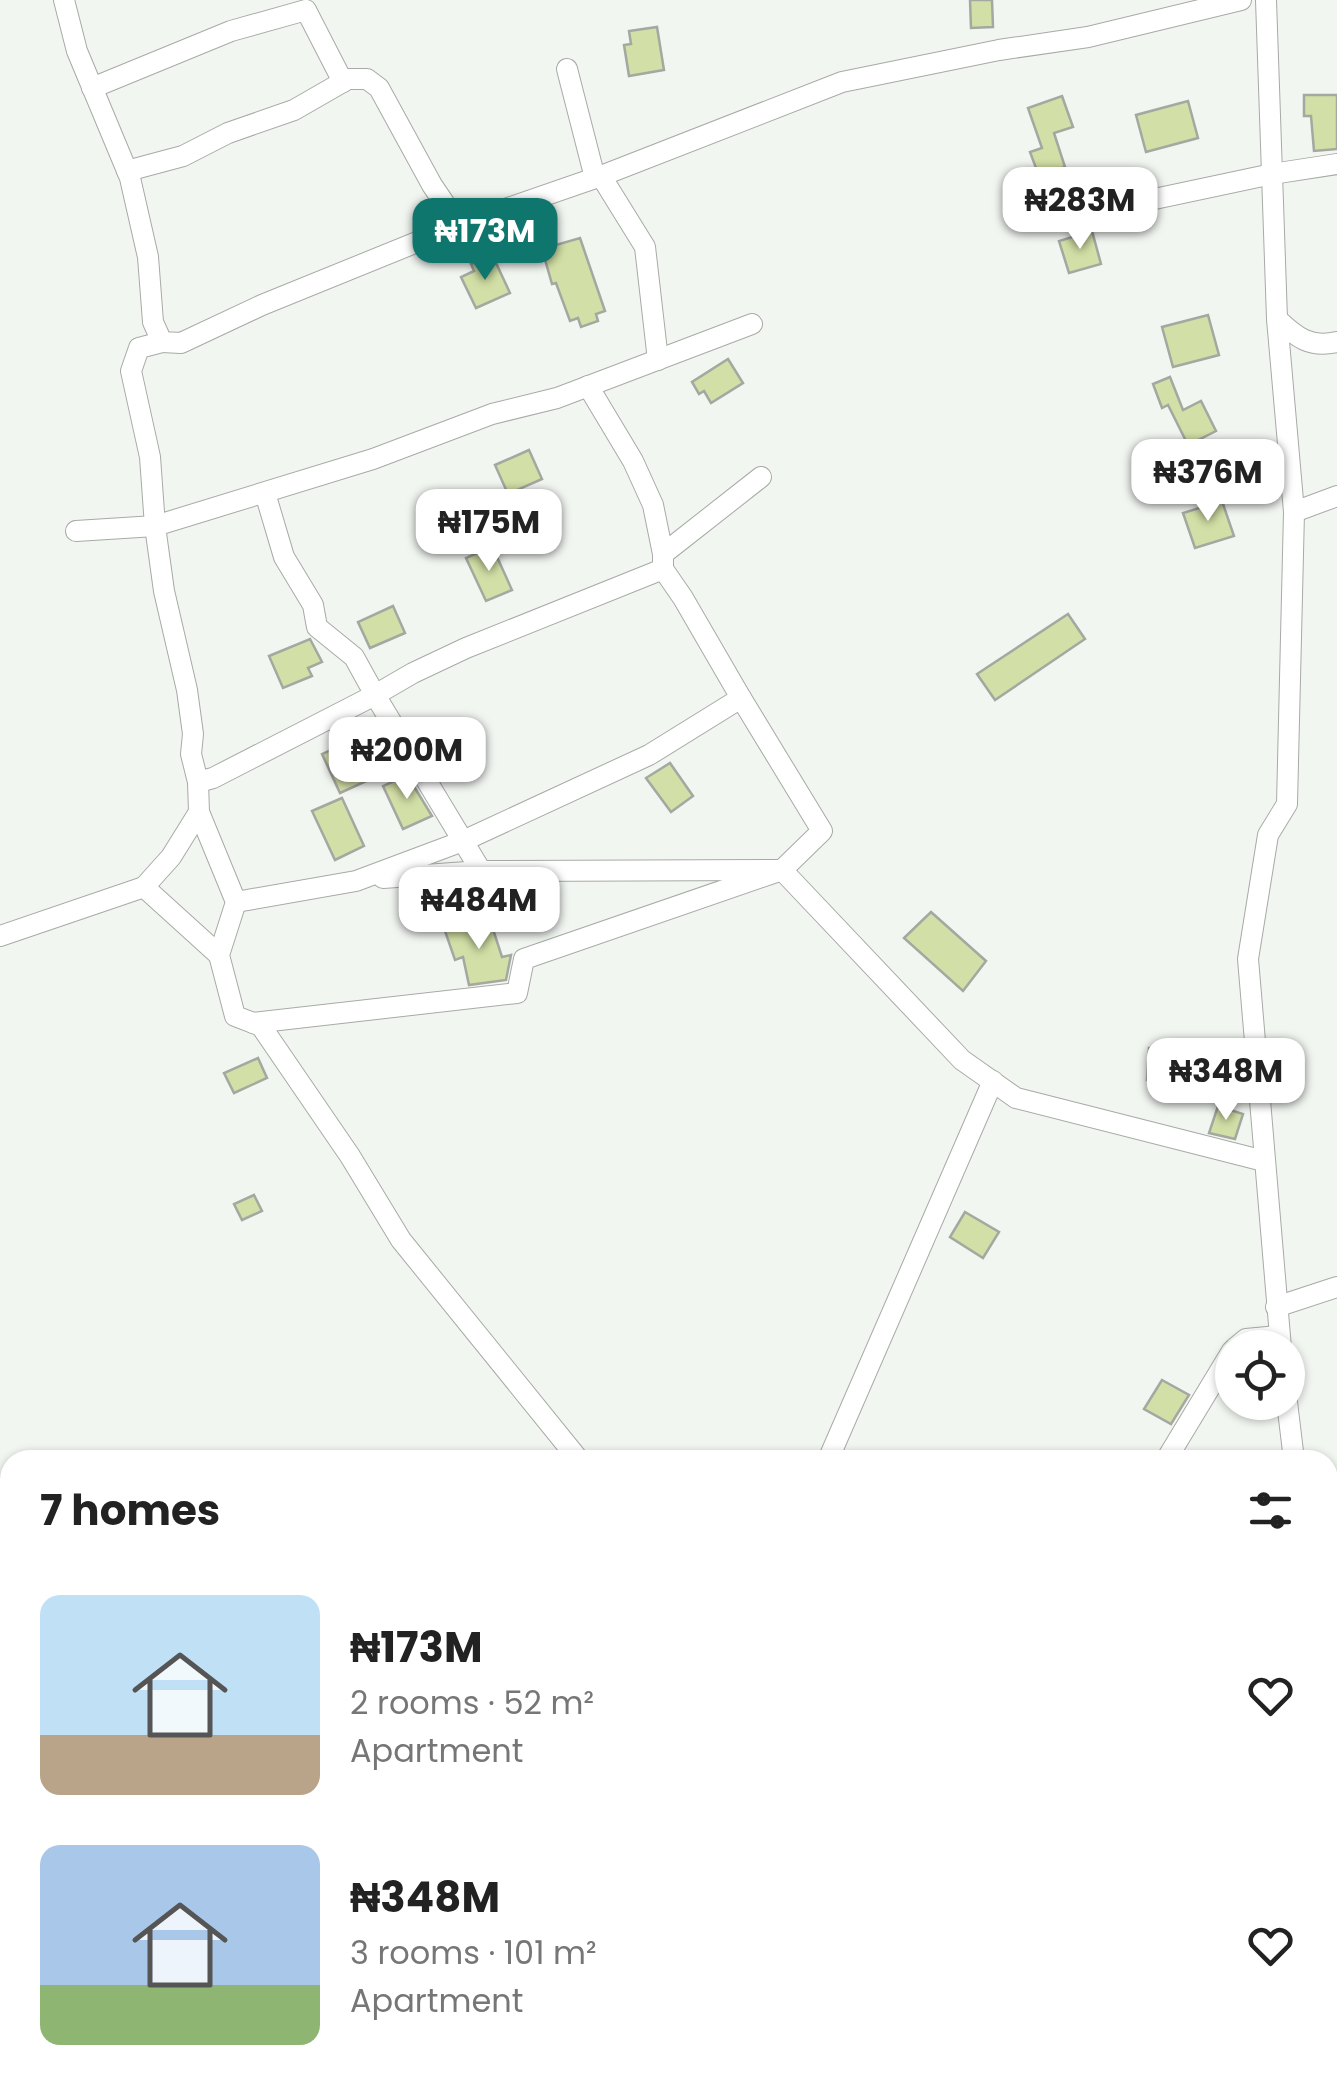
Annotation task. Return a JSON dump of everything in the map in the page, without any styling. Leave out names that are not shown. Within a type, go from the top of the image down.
[{"type":"street","points":[[64,0],[77,51],[128,171],[148,257],[153,322],[162,342]]},
{"type":"street","points":[[219,955],[236,902],[199,812],[187,690],[164,590],[150,457],[131,370],[139,348],[162,342],[181,343],[262,305],[459,225],[842,82],[1000,50],[1088,37],[1241,0]]},
{"type":"street","points":[[1266,0],[1277,320],[1294,512],[1286,804],[1268,836],[1248,959],[1279,1330]]},
{"type":"street","points":[[92,88],[231,31],[306,10],[343,82]]},
{"type":"street","points":[[567,68],[598,176],[645,247],[658,360]]},
{"type":"street","points":[[128,171],[183,156],[228,133],[294,110],[343,82],[367,79],[379,88],[432,186],[459,225]]},
{"type":"street","points":[[1065,218],[1337,164]]},
{"type":"street","points":[[1277,320],[1304,342],[1320,346],[1337,342]]},
{"type":"street","points":[[76,531],[156,526],[373,459],[492,414],[557,398],[752,324]]},
{"type":"street","points":[[253,1023],[517,993],[524,959],[782,870],[822,831],[740,698],[663,561],[646,490],[588,386]]},
{"type":"street","points":[[198,782],[375,695],[413,672],[637,576],[663,561],[762,477]]},
{"type":"street","points":[[264,492],[284,557],[313,605],[316,626],[354,657],[481,871]]},
{"type":"street","points":[[1294,512],[1337,496]]},
{"type":"street","points":[[356,880],[463,840],[649,754],[740,698]]},
{"type":"street","points":[[0,936],[144,887],[171,857],[199,812]]},
{"type":"street","points":[[236,902],[356,880],[481,871],[782,870],[962,1060],[1016,1098],[1264,1161]]},
{"type":"street","points":[[144,887],[219,955],[236,1016],[261,1026],[401,1240],[571,1450]]},
{"type":"street","points":[[832,1450],[992,1081]]},
{"type":"street","points":[[1276,1307],[1337,1288]]},
{"type":"street","points":[[1172,1450],[1215,1380]]},
{"type":"street","points":[[1289,1420],[1293,1450]]},
{"type":"building","points":[[970,0],[992,0],[993,27],[971,28]]},
{"type":"building","points":[[657,27],[664,70],[629,76],[624,45],[631,44],[629,31]]},
{"type":"building","points":[[1304,95],[1337,95],[1337,149],[1314,151],[1311,116],[1304,116]]},
{"type":"building","points":[[1062,96],[1073,127],[1054,133],[1065,167],[1039,176],[1030,152],[1042,148],[1028,108]]},
{"type":"building","points":[[1188,101],[1198,138],[1146,152],[1136,115]]},
{"type":"building","points":[[1092,231],[1101,264],[1069,273],[1059,241]]},
{"type":"building","points":[[580,238],[605,311],[596,314],[598,321],[581,327],[578,318],[570,321],[556,283],[552,284],[542,249]]},
{"type":"building","points":[[484,258],[488,267],[496,263],[510,293],[476,308],[461,277],[474,271],[471,264]]},
{"type":"building","points":[[1208,315],[1219,355],[1173,367],[1162,327]]},
{"type":"building","points":[[728,359],[743,383],[711,403],[692,382]]},
{"type":"building","points":[[1170,377],[1183,410],[1201,401],[1216,431],[1188,445],[1168,405],[1162,408],[1153,384]]},
{"type":"building","points":[[529,450],[542,479],[508,494],[495,465]]},
{"type":"building","points":[[1222,501],[1234,536],[1195,548],[1183,513]]},
{"type":"building","points":[[492,546],[512,590],[486,601],[466,558]]},
{"type":"building","points":[[393,606],[405,633],[370,648],[358,622]]},
{"type":"building","points":[[1068,614],[1085,639],[995,700],[977,674]]},
{"type":"building","points":[[310,639],[322,662],[308,668],[312,676],[283,688],[269,656]]},
{"type":"building","points":[[353,740],[371,779],[340,793],[322,754]]},
{"type":"building","points":[[670,763],[693,796],[671,812],[646,778]]},
{"type":"building","points":[[407,775],[432,816],[403,829],[383,786]]},
{"type":"building","points":[[342,798],[364,846],[335,860],[312,811]]},
{"type":"building","points":[[931,912],[986,961],[963,991],[904,938]]},
{"type":"building","points":[[489,917],[502,957],[511,955],[506,980],[469,985],[463,957],[455,960],[445,931]]},
{"type":"building","points":[[1149,1048],[1176,1049],[1174,1081],[1147,1080]]},
{"type":"building","points":[[258,1058],[267,1078],[234,1093],[224,1073]]},
{"type":"building","points":[[1218,1106],[1243,1114],[1235,1139],[1209,1133]]},
{"type":"building","points":[[254,1195],[262,1211],[242,1220],[234,1204]]},
{"type":"building","points":[[965,1212],[999,1232],[983,1258],[950,1237]]},
{"type":"building","points":[[1162,1380],[1189,1395],[1171,1424],[1144,1409]]}]
